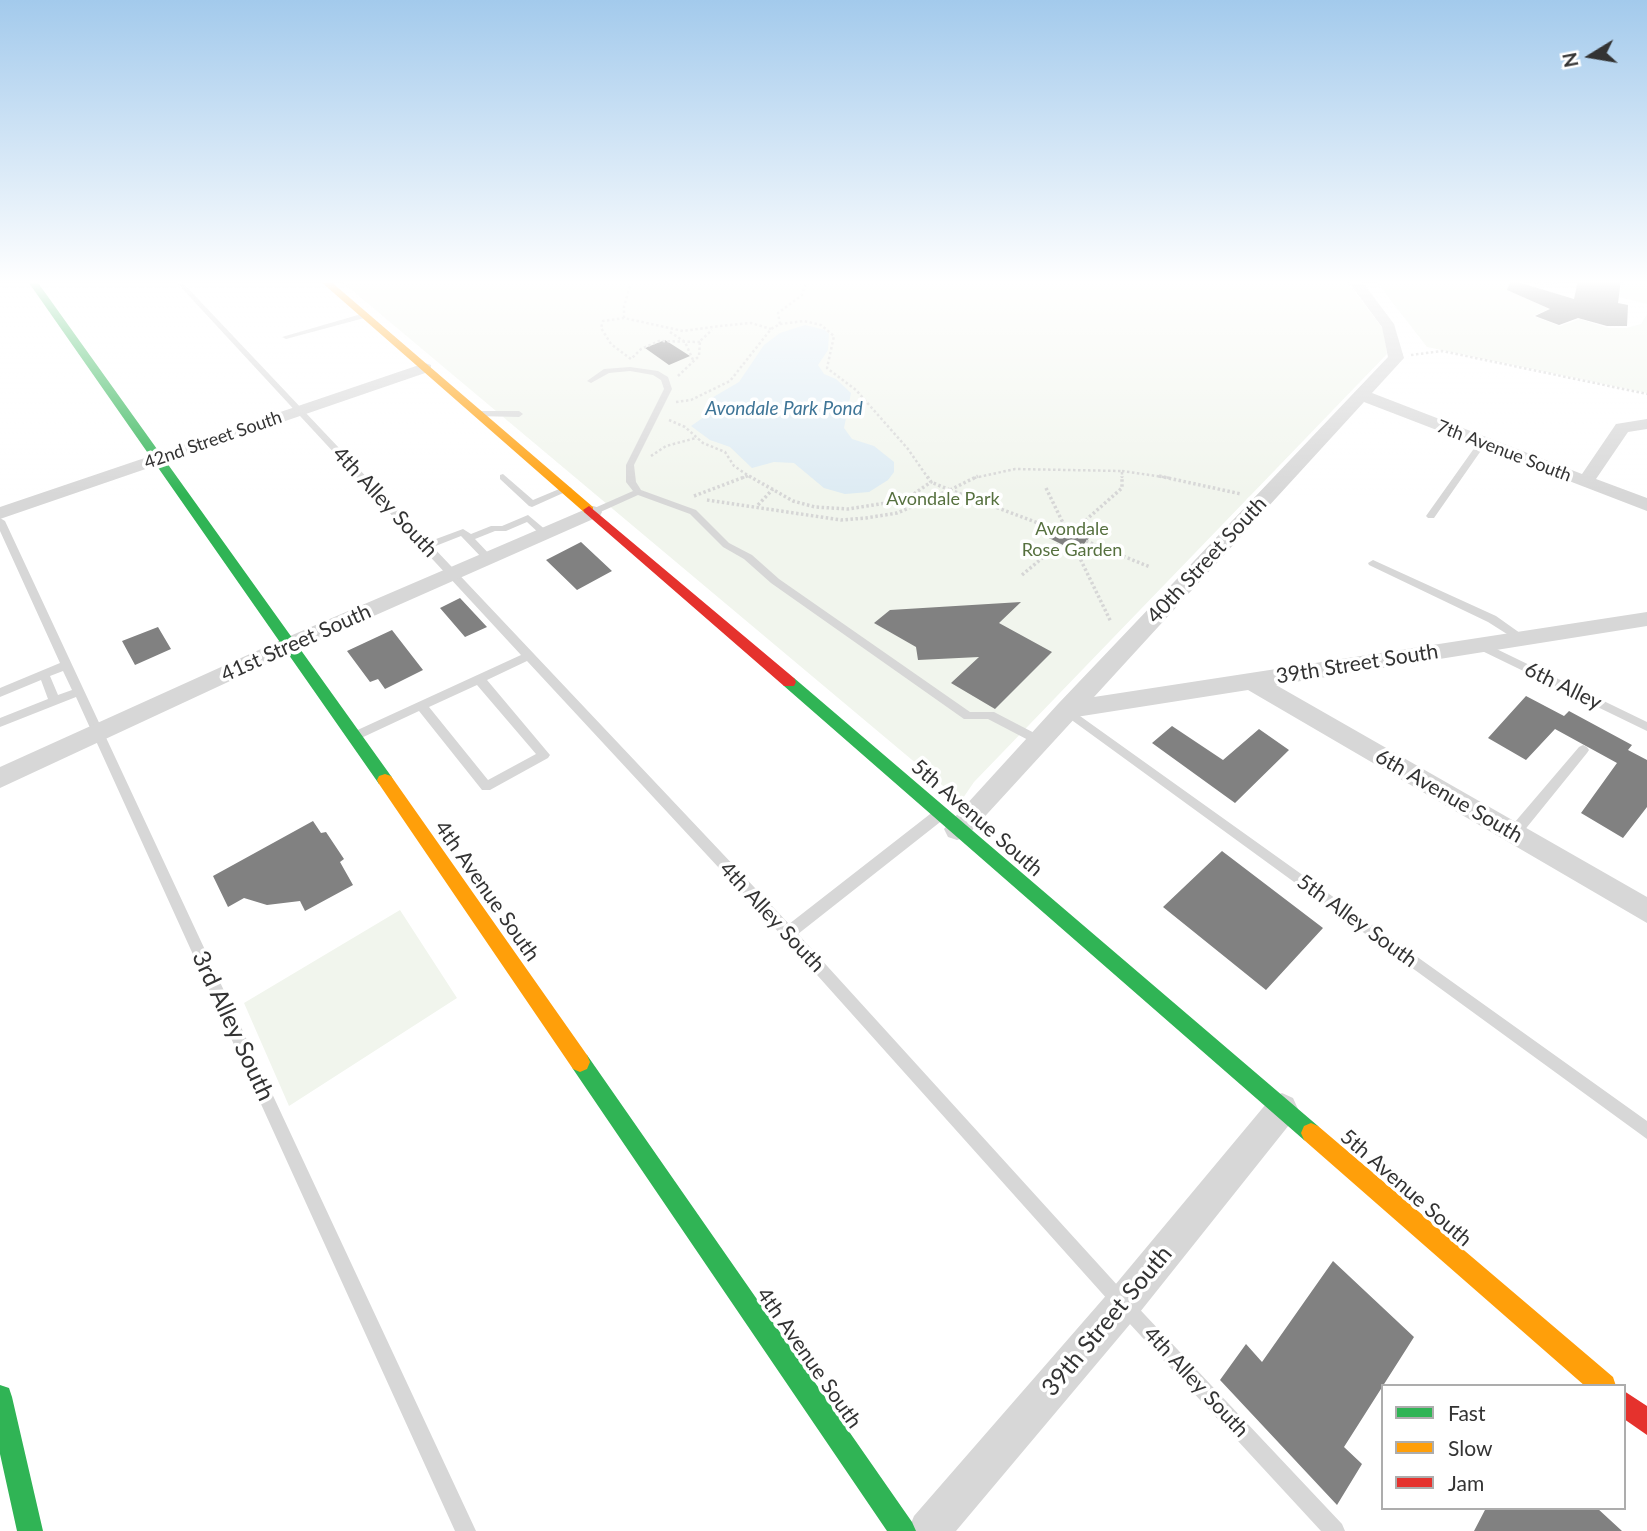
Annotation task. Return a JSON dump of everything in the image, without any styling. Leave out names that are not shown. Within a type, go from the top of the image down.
[{"type":"street","name":"4th Avenue South","points":[[81,351],[156,460],[291,644],[903,1531]]},
{"type":"street","name":"5th Avenue South","points":[[406,351],[1603,1384]]},
{"type":"street","points":[[1395,351],[1396,358]]},
{"type":"street","name":"40th Street South","points":[[957,829],[1396,358]]},
{"type":"street","name":"42nd Street South","points":[[0,513],[425,368]]},
{"type":"street","name":"7th Avenue South","points":[[1362,395],[1647,505]]},
{"type":"street","points":[[1585,482],[1622,428],[1647,424]]},
{"type":"street","name":"41st Street South","points":[[0,778],[291,644],[488,558],[536,526],[593,512]]},
{"type":"street","name":"39th Street South","points":[[1066,710],[1647,618]]},
{"type":"street","name":"6th Avenue South","points":[[1251,681],[1647,911]]},
{"type":"street","name":"39th Street South","points":[[929,1531],[1123,1304],[1282,1109]]},
{"type":"street","points":[[0,1397],[30,1531]]},
{"type":"street","points":[[1626,1405],[1647,1422]]},
{"type":"lane","name":"4th Alley South","points":[[245,351],[788,933],[1123,1304],[1335,1531]]},
{"type":"lane","points":[[591,381],[607,371],[630,369],[655,373],[665,379],[668,388],[638,445],[629,474],[638,492],[693,512],[726,545],[748,557],[775,581],[968,716],[989,715],[1038,740]]},
{"type":"lane","points":[[480,414],[519,414]]},
{"type":"lane","points":[[1431,516],[1483,442]]},
{"type":"lane","points":[[624,443],[638,445]]},
{"type":"lane","points":[[470,538],[494,528],[536,526],[532,504],[503,477]]},
{"type":"lane","points":[[532,504],[567,489]]},
{"type":"lane","points":[[593,512],[638,492]]},
{"type":"lane","name":"3rd Alley South","points":[[0,521],[466,1531]]},
{"type":"lane","points":[[426,546],[463,532],[488,558]]},
{"type":"lane","points":[[1373,563],[1492,619],[1522,638]]},
{"type":"lane","name":"6th Alley","points":[[1480,645],[1647,727]]},
{"type":"lane","points":[[354,736],[529,656]]},
{"type":"lane","points":[[0,723],[12,699],[44,674],[66,665]]},
{"type":"lane","points":[[44,674],[55,701]]},
{"type":"lane","points":[[421,705],[486,787],[544,755],[479,679]]},
{"type":"lane","points":[[12,699],[55,701],[78,692]]},
{"type":"lane","name":"5th Alley South","points":[[1066,710],[1647,1131]]},
{"type":"lane","points":[[1514,833],[1583,750]]},
{"type":"lane","points":[[788,933],[940,814]]},
{"type":"path","points":[[621,351],[631,359],[641,351]]},
{"type":"path","points":[[689,351],[693,360]]},
{"type":"path","points":[[678,377],[699,356],[700,351]]},
{"type":"path","points":[[675,402],[691,400],[730,381],[753,351]]},
{"type":"path","points":[[831,351],[827,368],[864,399],[931,482],[1054,530]]},
{"type":"path","points":[[1396,358],[1439,351]]},
{"type":"path","points":[[1444,351],[1647,394]]},
{"type":"path","points":[[665,418],[696,438],[725,452],[734,466],[793,501],[849,509],[905,500],[931,482]]},
{"type":"path","points":[[643,464],[666,446],[696,438]]},
{"type":"path","points":[[707,500],[758,505],[841,520],[866,518],[897,513],[981,474],[1015,469],[1122,471],[1196,482],[1241,494]]},
{"type":"path","points":[[1078,527],[1122,488],[1122,471]]},
{"type":"path","points":[[694,496],[748,476]]},
{"type":"path","points":[[1045,488],[1064,525]]},
{"type":"path","points":[[758,505],[773,489]]},
{"type":"path","points":[[1086,541],[1150,567]]},
{"type":"path","points":[[1022,575],[1060,543]]},
{"type":"path","points":[[1074,546],[1111,622]]},
{"type":"green space","name":"Avondale Park","points":[[425,351],[1387,351],[974,782],[961,801]]},
{"type":"green space","points":[[1448,351],[1647,351],[1647,393]]},
{"type":"green space","points":[[400,910],[457,998],[289,1106],[244,1003]]},
{"type":"water","name":"Avondale Park Pond","points":[[760,351],[827,351],[818,365],[824,374],[836,379],[851,393],[844,428],[852,439],[874,446],[894,462],[894,472],[888,480],[869,492],[845,494],[824,488],[794,463],[774,462],[752,468],[730,447],[710,440],[691,426],[704,417],[703,410],[710,399],[739,382]]},
{"type":"building","points":[[650,351],[683,351],[690,356],[669,365]]},
{"type":"building","points":[[1072,525],[1093,534],[1082,546],[1067,547],[1047,537],[1057,526]]},
{"type":"building","points":[[581,542],[612,571],[577,590],[546,560]]},
{"type":"building","points":[[460,598],[487,627],[465,637],[440,608]]},
{"type":"building","points":[[1021,602],[999,623],[1052,652],[995,709],[951,683],[979,657],[918,660],[916,647],[874,623],[890,610]]},
{"type":"building","points":[[158,627],[171,649],[135,665],[122,641]]},
{"type":"building","points":[[392,630],[423,670],[385,689],[378,679],[370,682],[347,651]]},
{"type":"building","points":[[1526,696],[1564,716],[1569,711],[1632,745],[1628,750],[1647,760],[1647,807],[1623,838],[1581,813],[1617,763],[1555,729],[1526,760],[1488,738]]},
{"type":"building","points":[[1172,726],[1223,760],[1259,729],[1289,750],[1235,803],[1152,743]]},
{"type":"building","points":[[313,821],[321,833],[326,832],[344,859],[340,862],[353,885],[305,911],[300,901],[267,905],[244,898],[228,907],[213,876]]},
{"type":"building","points":[[1222,851],[1323,928],[1266,990],[1163,907]]},
{"type":"building","points":[[1333,1261],[1414,1337],[1384,1384],[1381,1384],[1381,1389],[1344,1447],[1362,1464],[1337,1505],[1220,1380],[1246,1344],[1262,1362]]},
{"type":"building","points":[[1485,1510],[1599,1510],[1622,1531],[1474,1531]]},
{"type":"traffic: fast","points":[[82,351],[385,780]]},
{"type":"traffic: fast","points":[[789,682],[1311,1133]]},
{"type":"traffic: fast","points":[[580,1062],[903,1531]]},
{"type":"traffic: fast","points":[[0,1397],[30,1531]]},
{"type":"traffic: slow","points":[[406,351],[589,510]]},
{"type":"traffic: slow","points":[[385,780],[580,1062]]},
{"type":"traffic: slow","points":[[1311,1133],[1602,1384]]},
{"type":"traffic: jam","points":[[589,510],[789,682]]},
{"type":"traffic: jam","points":[[1626,1405],[1647,1422]]},
{"type":"park label","name":"Avondale Rose Garden","points":[[1072,539]]}]
